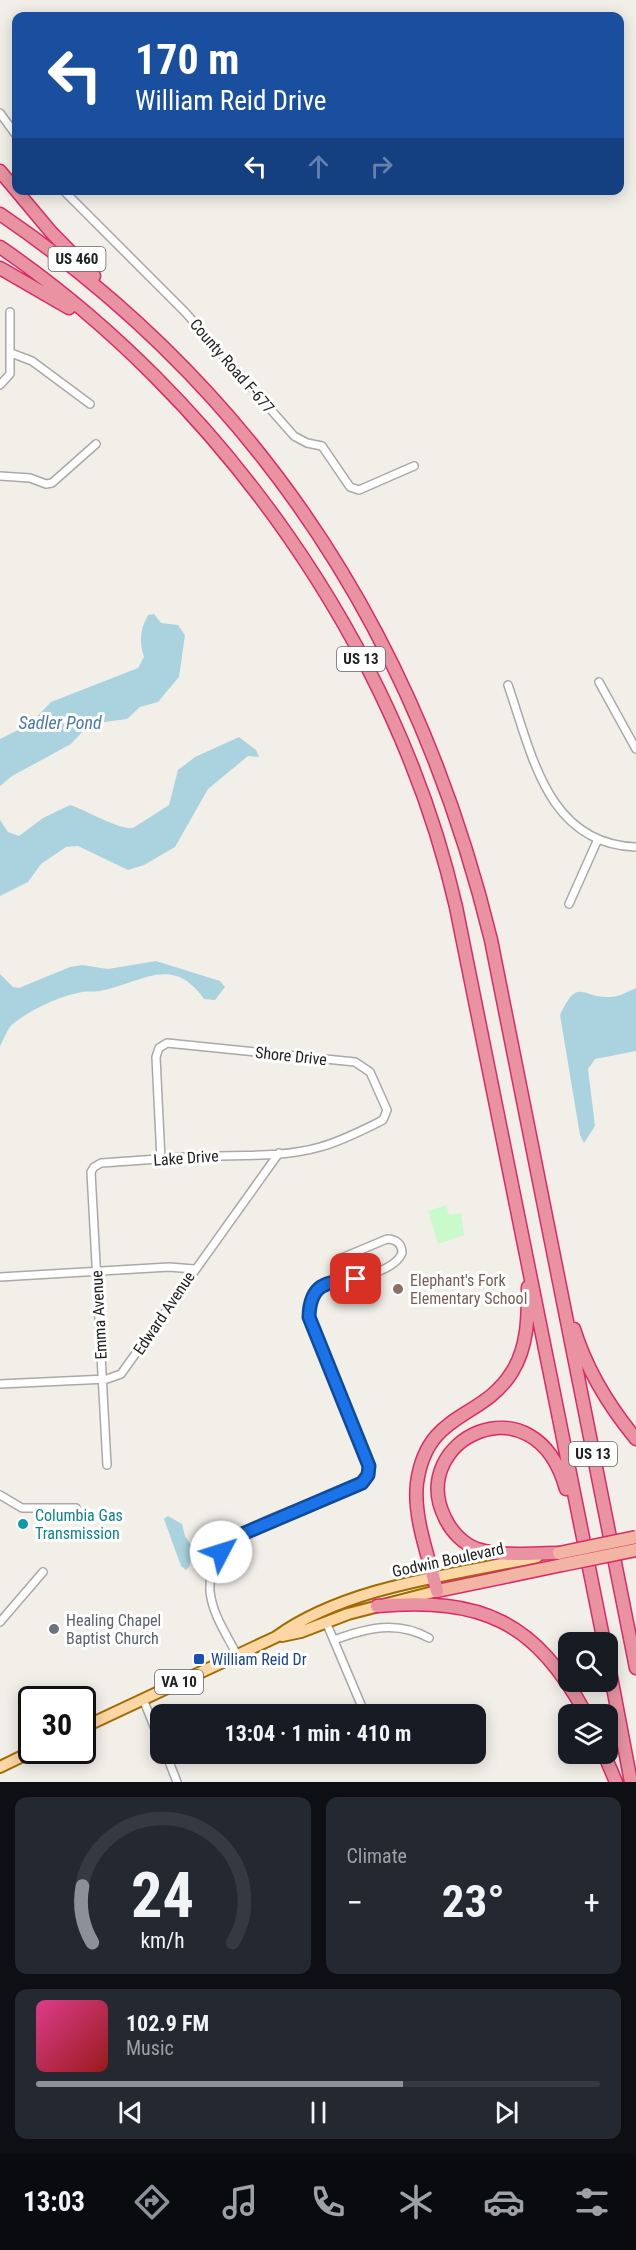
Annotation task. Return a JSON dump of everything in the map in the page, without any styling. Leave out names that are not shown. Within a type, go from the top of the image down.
[{"type":"highway","name":"US 460","points":[[0,171],[12,185]]},
{"type":"highway","name":"US 460","points":[[20,195],[51,232],[158,342]]},
{"type":"highway","name":"US 13","points":[[0,214],[88,280],[158,342],[236,425],[297,503],[362,604],[417,713],[456,812],[480,894],[636,1668]]},
{"type":"highway","name":"US 13","points":[[0,247],[86,313],[168,391],[232,463],[302,558],[354,645],[402,744],[431,822],[453,895],[602,1632]]},
{"type":"highway","points":[[0,268],[68,307],[168,391]]},
{"type":"highway","points":[[550,1240],[583,1356],[601,1392],[636,1439]]},
{"type":"highway","points":[[435,1585],[418,1510],[420,1469],[427,1450],[440,1431],[450,1421],[489,1398],[513,1371],[525,1334],[528,1262]]},
{"type":"highway","points":[[561,1559],[486,1551],[460,1538],[446,1521],[438,1494],[441,1473],[452,1451],[469,1436],[484,1430],[511,1429],[529,1435],[545,1447],[554,1460],[580,1527]]},
{"type":"highway","name":"Godwin Boulevard","points":[[435,1585],[561,1559],[636,1537]]},
{"type":"highway","name":"Godwin Boulevard","points":[[561,1559],[636,1551]]},
{"type":"highway","points":[[377,1606],[415,1603],[445,1604],[470,1610],[506,1625],[545,1654],[568,1683],[580,1704]]},
{"type":"highway","points":[[614,1692],[631,1782]]},
{"type":"highway","points":[[608,1764],[616,1782]]},
{"type":"main road","name":"Godwin Boulevard","points":[[276,1637],[301,1632],[435,1585]]},
{"type":"main road","name":"Godwin Boulevard","points":[[96,1721],[276,1637],[298,1621],[337,1606],[435,1585]]},
{"type":"main road","points":[[0,1767],[18,1758]]},
{"type":"street","points":[[0,113],[12,130]]},
{"type":"street","name":"County Road F-677","points":[[68,195],[184,312],[294,436],[307,443],[322,446],[350,487],[359,490],[414,466]]},
{"type":"street","points":[[0,385],[10,374],[10,312]]},
{"type":"street","points":[[10,353],[32,361],[90,404]]},
{"type":"street","points":[[0,477],[30,478],[44,484],[52,483],[96,444]]},
{"type":"street","points":[[599,682],[636,749]]},
{"type":"street","points":[[508,685],[550,798],[569,821],[598,839],[636,847]]},
{"type":"street","points":[[569,904],[598,839]]},
{"type":"street","name":"Shore Drive","points":[[161,1160],[155,1064],[157,1051],[163,1045],[199,1046],[355,1062],[370,1072],[387,1110],[383,1120],[321,1147],[279,1153]]},
{"type":"street","name":"Lake Drive","points":[[94,1167],[101,1163],[279,1153]]},
{"type":"street","name":"Edward Avenue","points":[[0,1384],[102,1379],[114,1377],[125,1370],[194,1269],[279,1153]]},
{"type":"street","name":"Emma Avenue","points":[[94,1167],[92,1172],[107,1464]]},
{"type":"street","points":[[237,1655],[216,1615],[210,1593],[213,1570],[221,1552],[240,1535],[362,1483],[368,1475],[369,1466],[309,1317],[315,1294],[325,1284],[335,1280],[356,1279],[396,1262],[402,1253],[401,1245],[397,1241],[387,1239],[349,1254],[341,1261],[335,1280]]},
{"type":"street","points":[[0,1277],[169,1267],[194,1269]]},
{"type":"street","points":[[0,1495],[22,1508],[76,1508]]},
{"type":"street","points":[[0,1622],[43,1572]]},
{"type":"street","points":[[326,1622],[362,1704]]},
{"type":"street","points":[[334,1640],[358,1631],[392,1626],[410,1629],[429,1638]]},
{"type":"street","points":[[143,1699],[150,1716]]},
{"type":"street","points":[[170,1764],[177,1782]]},
{"type":"green space","points":[[446,1205],[449,1215],[461,1213],[464,1235],[438,1244],[428,1211]]},
{"type":"water","name":"Sadler Pond","points":[[154,614],[161,623],[178,625],[185,635],[179,677],[158,702],[140,707],[127,719],[97,723],[83,731],[71,744],[12,776],[0,786],[0,739],[30,724],[51,702],[138,668],[144,657],[141,646],[143,625],[148,615]]},
{"type":"water","points":[[239,737],[256,750],[259,757],[248,756],[208,789],[175,847],[144,865],[128,870],[78,846],[66,847],[41,864],[28,882],[0,896],[0,820],[8,832],[19,836],[43,818],[70,805],[111,823],[133,828],[169,805],[178,770],[195,757]]},
{"type":"water","points":[[156,961],[220,981],[225,987],[215,1000],[204,999],[192,985],[180,977],[168,974],[142,978],[100,991],[73,994],[46,1004],[21,1018],[10,1027],[0,1046],[0,974],[13,987],[19,988],[70,967],[82,965],[108,969]]},
{"type":"water","points":[[636,988],[636,1051],[595,1059],[588,1069],[595,1126],[584,1143],[580,1135],[560,1015],[566,1003],[576,992],[613,997]]},
{"type":"water","points":[[168,1516],[182,1524],[185,1536],[194,1549],[186,1570],[181,1566],[164,1519]]},
{"type":"place","name":"Elephant's Fork Elementary School","points":[[398,1289]]},
{"type":"place","name":"Columbia Gas Transmission","points":[[23,1524]]},
{"type":"place","name":"Healing Chapel Baptist Church","points":[[54,1629]]},
{"type":"place","name":"William Reid Dr","points":[[199,1659]]},
{"type":"route","points":[[221,1552],[225,1546],[240,1535],[366,1480],[369,1466],[310,1325],[309,1317],[311,1301],[320,1288],[331,1281],[356,1279]]}]
